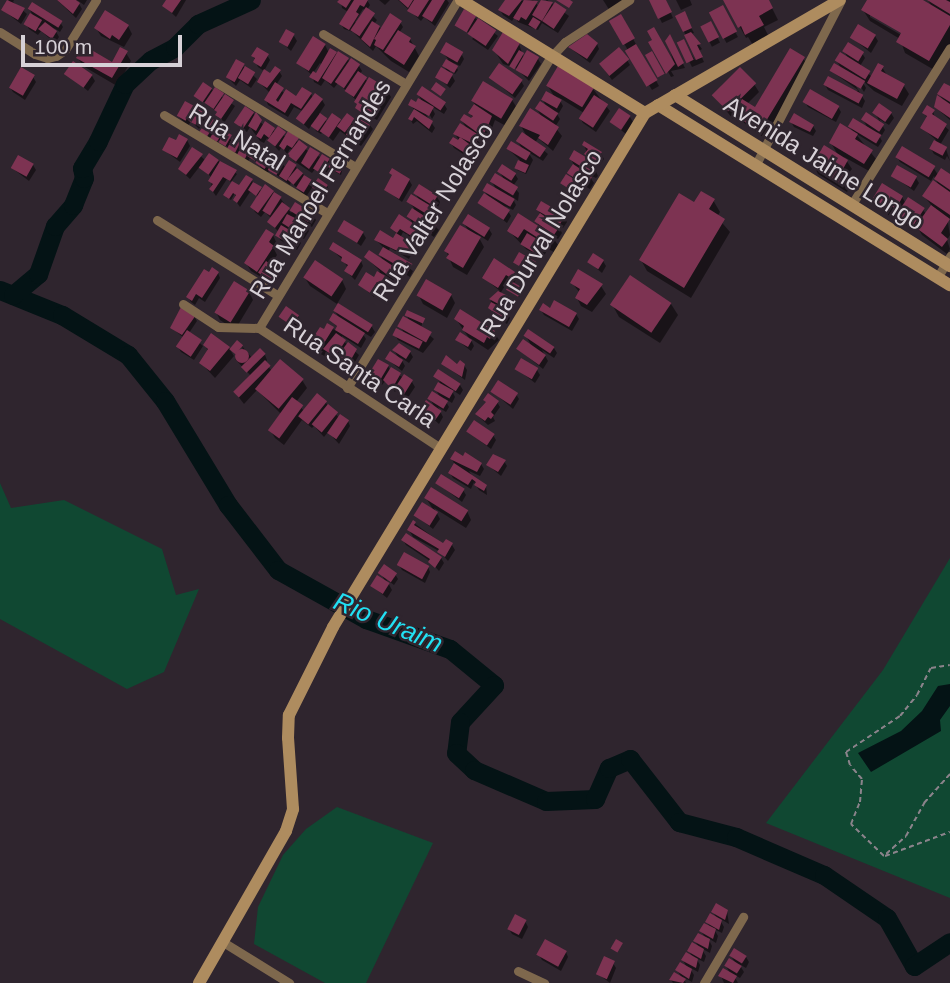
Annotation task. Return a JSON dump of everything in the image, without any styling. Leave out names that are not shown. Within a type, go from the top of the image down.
[{"type":"street","points":[[0,32],[35,54],[47,58],[65,50],[96,0]]},
{"type":"street","points":[[459,0],[645,113]]},
{"type":"street","name":"Rua Manoel Fernandes","points":[[183,304],[218,327],[259,328],[405,84],[459,0]]},
{"type":"street","name":"Rua Valter Nolasco","points":[[347,388],[551,57],[565,42],[629,0]]},
{"type":"street","points":[[755,166],[841,0]]},
{"type":"street","name":"Rua Durval Nolasco","points":[[223,942],[286,831],[293,809],[289,715],[333,627],[645,113],[841,0]]},
{"type":"street","points":[[323,34],[405,84]]},
{"type":"street","points":[[852,204],[950,48]]},
{"type":"street","points":[[217,83],[355,167]]},
{"type":"street","name":"Avenida Jaime Longo","points":[[675,95],[949,262]]},
{"type":"street","points":[[658,105],[950,285]]},
{"type":"street","name":"Rua Natal","points":[[164,115],[327,213]]},
{"type":"street","name":"Rua Santa Carla","points":[[157,220],[278,295]]},
{"type":"street","points":[[937,278],[949,262]]},
{"type":"street","name":"Rua Santa Carla","points":[[259,328],[440,448]]},
{"type":"street","points":[[704,983],[743,917]]},
{"type":"street","points":[[199,983],[223,942],[289,983]]},
{"type":"street","points":[[518,971],[544,983]]},
{"type":"path","points":[[884,856],[851,824],[860,802],[862,779],[850,765],[846,752],[900,716],[917,695],[931,668],[950,665]]},
{"type":"path","points":[[884,856],[906,836],[924,803],[950,774]]},
{"type":"path","points":[[884,856],[950,832]]},
{"type":"green space","points":[[0,483],[11,508],[64,500],[162,549],[176,595],[199,589],[164,672],[127,689],[0,619]]},
{"type":"green space","points":[[950,558],[950,898],[766,823],[883,670]]},
{"type":"green space","points":[[337,807],[433,843],[366,983],[325,983],[254,944],[258,907],[283,855],[306,829]]},
{"type":"shaded area","points":[[950,684],[950,706],[940,720],[941,731],[871,772],[858,753],[901,731],[922,711],[938,686]]},
{"type":"building","points":[[7,0],[25,8],[18,20],[1,10]]},
{"type":"building","points":[[57,0],[76,0],[80,3],[73,14]]},
{"type":"building","points":[[166,0],[181,0],[172,13],[162,6]]},
{"type":"building","points":[[351,0],[346,8],[337,2]]},
{"type":"building","points":[[354,0],[368,0],[364,7],[360,5],[356,12],[359,14],[349,30],[339,24]]},
{"type":"building","points":[[399,0],[413,0],[408,8]]},
{"type":"building","points":[[414,0],[429,0],[418,17],[407,11]]},
{"type":"building","points":[[432,0],[445,0],[432,22],[422,16]]},
{"type":"building","points":[[505,0],[522,0],[509,16],[498,10]]},
{"type":"building","points":[[524,0],[538,1],[526,20],[521,17],[519,21],[513,18]]},
{"type":"building","points":[[541,0],[553,2],[542,21],[532,15]]},
{"type":"building","points":[[556,0],[570,0],[573,2],[569,8]]},
{"type":"building","points":[[649,0],[666,0],[672,12],[658,19]]},
{"type":"building","points":[[723,0],[769,0],[773,8],[759,16],[764,25],[745,35],[741,26],[738,28]]},
{"type":"building","points":[[867,0],[923,0],[950,16],[950,25],[929,61],[896,42],[901,33],[861,10]]},
{"type":"building","points":[[927,0],[950,2],[950,14]]},
{"type":"building","points":[[32,2],[63,21],[58,28],[28,9]]},
{"type":"building","points":[[555,2],[567,10],[554,29],[542,21]]},
{"type":"building","points":[[723,5],[737,31],[723,39],[709,13]]},
{"type":"building","points":[[366,7],[375,13],[359,36],[350,30]]},
{"type":"building","points":[[464,9],[476,16],[467,32],[454,25]]},
{"type":"building","points":[[105,10],[129,25],[119,40],[112,35],[110,39],[94,28]]},
{"type":"building","points":[[685,11],[692,28],[683,32],[675,16]]},
{"type":"building","points":[[30,13],[42,20],[36,31],[24,24]]},
{"type":"building","points":[[390,13],[402,21],[383,50],[374,45],[374,39]]},
{"type":"building","points":[[621,14],[635,38],[623,45],[609,21]]},
{"type":"building","points":[[533,17],[541,22],[536,29],[528,25]]},
{"type":"building","points":[[478,18],[496,30],[486,46],[467,34]]},
{"type":"building","points":[[372,21],[380,26],[370,47],[361,39]]},
{"type":"building","points":[[711,21],[719,37],[708,42],[700,26]]},
{"type":"building","points":[[45,22],[57,31],[52,39],[38,29]]},
{"type":"building","points":[[858,24],[876,35],[868,49],[850,38]]},
{"type":"building","points":[[654,27],[675,64],[666,74],[648,42],[652,40],[647,31]]},
{"type":"building","points":[[286,29],[295,34],[287,47],[279,42]]},
{"type":"building","points":[[398,30],[411,38],[409,42],[416,46],[404,65],[384,52]]},
{"type":"building","points":[[503,32],[520,43],[508,64],[492,50]]},
{"type":"building","points":[[691,32],[701,44],[697,45],[703,57],[696,60],[684,35]]},
{"type":"building","points":[[587,34],[598,43],[587,59],[568,47]]},
{"type":"building","points":[[670,34],[684,63],[678,67],[665,41]]},
{"type":"building","points":[[313,36],[326,44],[309,71],[296,63]]},
{"type":"building","points":[[684,39],[694,60],[686,63],[677,42]]},
{"type":"building","points":[[446,42],[463,52],[457,62],[440,52]]},
{"type":"building","points":[[848,42],[864,52],[858,61],[842,51]]},
{"type":"building","points":[[636,44],[658,80],[646,87],[625,51]]},
{"type":"building","points":[[83,45],[112,62],[120,47],[128,51],[112,78],[76,58]]},
{"type":"building","points":[[257,47],[269,54],[261,67],[253,62],[255,58],[251,56]]},
{"type":"building","points":[[619,47],[629,59],[609,76],[599,64]]},
{"type":"building","points":[[330,48],[337,52],[318,82],[309,77],[313,71],[316,73]]},
{"type":"building","points":[[790,48],[805,57],[760,131],[733,115],[742,99],[755,107]]},
{"type":"building","points":[[519,50],[524,53],[514,69],[509,66]]},
{"type":"building","points":[[527,50],[539,57],[528,77],[516,70]]},
{"type":"building","points":[[338,51],[349,58],[331,84],[322,78]]},
{"type":"building","points":[[652,51],[665,74],[658,78],[645,55]]},
{"type":"building","points":[[840,52],[871,71],[865,80],[835,60]]},
{"type":"building","points":[[351,58],[360,64],[344,88],[335,82]]},
{"type":"building","points":[[236,59],[245,64],[235,82],[226,77]]},
{"type":"building","points":[[446,59],[458,66],[454,73],[442,66]]},
{"type":"building","points":[[73,61],[93,75],[83,88],[64,74]]},
{"type":"building","points":[[499,63],[523,80],[512,94],[489,78]]},
{"type":"building","points":[[834,63],[865,81],[861,89],[830,71]]},
{"type":"building","points":[[878,63],[884,66],[881,71],[905,84],[897,99],[867,83]]},
{"type":"building","points":[[245,66],[255,72],[248,84],[238,78]]},
{"type":"building","points":[[275,66],[281,70],[267,88],[257,82],[264,69],[270,73]]},
{"type":"building","points":[[558,66],[594,88],[582,107],[546,86]]},
{"type":"building","points":[[21,67],[35,75],[23,96],[9,88]]},
{"type":"building","points":[[441,67],[453,74],[447,84],[435,77]]},
{"type":"building","points":[[740,67],[756,83],[728,112],[712,95]]},
{"type":"building","points":[[358,71],[367,77],[354,97],[345,91]]},
{"type":"building","points":[[828,76],[863,95],[859,104],[823,85]]},
{"type":"building","points":[[369,77],[387,88],[372,113],[367,110],[364,114],[355,108],[357,104],[354,102]]},
{"type":"building","points":[[483,81],[513,99],[501,119],[471,101]]},
{"type":"building","points":[[203,82],[212,88],[203,102],[193,96]]},
{"type":"building","points":[[275,82],[284,88],[276,100],[278,102],[286,89],[296,96],[302,87],[312,93],[301,109],[291,103],[285,113],[264,100]]},
{"type":"building","points":[[436,82],[446,89],[441,96],[431,89]]},
{"type":"building","points":[[944,83],[950,86],[950,102],[937,94]]},
{"type":"building","points":[[422,86],[446,102],[440,111],[416,94]]},
{"type":"building","points":[[215,87],[224,93],[213,109],[204,103]]},
{"type":"building","points":[[810,89],[839,106],[832,119],[802,102]]},
{"type":"building","points":[[546,91],[562,100],[557,108],[541,100]]},
{"type":"building","points":[[315,93],[323,99],[304,125],[296,119]]},
{"type":"building","points":[[225,94],[234,100],[221,119],[215,115],[217,112],[214,110]]},
{"type":"building","points":[[594,95],[608,104],[593,128],[579,118]]},
{"type":"building","points":[[937,95],[950,104],[950,118],[934,107]]},
{"type":"building","points":[[418,98],[434,107],[429,116],[408,105],[411,99],[416,102]]},
{"type":"building","points":[[185,101],[194,106],[186,121],[177,116]]},
{"type":"building","points":[[540,101],[558,113],[553,121],[535,108]]},
{"type":"building","points":[[879,103],[892,112],[885,122],[872,113]]},
{"type":"building","points":[[474,104],[492,116],[488,126],[483,128],[486,130],[482,136],[460,120],[464,114],[471,118],[473,116],[468,113]]},
{"type":"building","points":[[927,105],[935,110],[932,114],[947,124],[938,139],[920,128],[927,116],[922,113]]},
{"type":"building","points":[[197,106],[204,110],[195,125],[188,121]]},
{"type":"building","points":[[245,106],[254,112],[243,129],[234,123]]},
{"type":"building","points":[[530,108],[559,127],[548,145],[538,138],[540,135],[519,126]]},
{"type":"building","points":[[619,108],[631,116],[621,130],[609,122]]},
{"type":"building","points":[[414,109],[433,121],[429,129],[414,117],[412,121],[408,119]]},
{"type":"building","points":[[256,112],[262,120],[256,131],[248,126]]},
{"type":"building","points":[[866,112],[884,124],[879,132],[861,119]]},
{"type":"building","points":[[320,113],[327,118],[318,131],[311,126]]},
{"type":"building","points":[[332,113],[341,119],[329,137],[320,131]]},
{"type":"building","points":[[347,113],[355,119],[345,133],[337,127]]},
{"type":"building","points":[[794,113],[814,125],[810,132],[789,122]]},
{"type":"building","points":[[360,115],[371,123],[357,143],[346,134]]},
{"type":"building","points":[[210,117],[217,122],[207,137],[199,132]]},
{"type":"building","points":[[853,118],[881,135],[876,144],[848,127]]},
{"type":"building","points":[[265,121],[275,128],[269,138],[264,134],[261,139],[256,136]]},
{"type":"building","points":[[460,123],[479,135],[476,145],[453,134]]},
{"type":"building","points":[[840,123],[858,134],[855,139],[873,150],[864,164],[829,143]]},
{"type":"building","points":[[217,126],[224,130],[217,142],[210,138]]},
{"type":"building","points":[[278,126],[286,132],[275,146],[267,140]]},
{"type":"building","points":[[225,131],[232,135],[225,146],[218,142]]},
{"type":"building","points":[[288,131],[299,138],[292,148],[287,145],[284,150],[279,146]]},
{"type":"building","points":[[522,132],[546,148],[540,157],[516,141]]},
{"type":"building","points":[[179,134],[188,139],[177,158],[162,150],[169,137],[176,140]]},
{"type":"building","points":[[233,137],[241,141],[235,153],[227,149]]},
{"type":"building","points":[[453,137],[458,140],[460,137],[477,150],[471,157],[449,143]]},
{"type":"building","points":[[245,139],[253,143],[245,159],[237,155]]},
{"type":"building","points":[[299,140],[308,147],[296,162],[287,155]]},
{"type":"building","points":[[934,140],[947,147],[943,156],[929,149]]},
{"type":"building","points":[[511,141],[531,153],[526,161],[506,149]]},
{"type":"building","points":[[584,141],[602,152],[596,162],[584,154],[588,149],[582,145]]},
{"type":"building","points":[[254,145],[262,150],[255,161],[247,156]]},
{"type":"building","points":[[824,145],[848,160],[843,169],[850,173],[842,185],[811,166]]},
{"type":"building","points":[[902,146],[935,166],[929,177],[895,157]]},
{"type":"building","points":[[192,147],[203,154],[186,175],[178,169]]},
{"type":"building","points":[[266,147],[275,153],[264,169],[255,163]]},
{"type":"building","points":[[310,147],[320,153],[309,169],[301,163]]},
{"type":"building","points":[[574,150],[594,162],[591,167],[596,170],[593,174],[569,159]]},
{"type":"building","points":[[209,153],[219,160],[209,175],[199,168]]},
{"type":"building","points":[[322,154],[330,159],[321,173],[313,168]]},
{"type":"building","points":[[18,155],[34,164],[26,177],[11,168]]},
{"type":"building","points":[[275,157],[284,162],[276,175],[268,170]]},
{"type":"building","points":[[332,159],[344,166],[340,174],[328,167]]},
{"type":"building","points":[[289,160],[297,165],[287,181],[279,176]]},
{"type":"building","points":[[518,160],[529,165],[525,173],[514,168]]},
{"type":"building","points":[[220,161],[237,170],[230,181],[223,177],[213,192],[209,189],[213,184],[208,181]]},
{"type":"building","points":[[502,164],[516,173],[511,181],[497,172]]},
{"type":"building","points":[[573,164],[592,177],[586,186],[567,173]]},
{"type":"building","points":[[897,165],[917,176],[911,188],[891,176]]},
{"type":"building","points":[[297,168],[303,173],[293,185],[287,179]]},
{"type":"building","points":[[392,168],[410,179],[399,199],[384,190],[392,175],[389,173]]},
{"type":"building","points":[[941,168],[950,174],[950,190],[934,179]]},
{"type":"building","points":[[495,173],[518,187],[513,195],[490,182]]},
{"type":"building","points":[[566,174],[579,182],[573,191],[560,183]]},
{"type":"building","points":[[246,175],[253,179],[237,203],[233,200],[236,195],[233,193],[229,199],[223,195],[232,181],[239,185]]},
{"type":"building","points":[[304,175],[312,180],[304,192],[296,188]]},
{"type":"building","points":[[318,178],[328,185],[322,194],[312,187]]},
{"type":"building","points":[[933,180],[950,192],[950,215],[922,196]]},
{"type":"building","points":[[253,182],[262,187],[256,196],[248,190]]},
{"type":"building","points":[[487,183],[515,199],[510,207],[482,191]]},
{"type":"building","points":[[882,183],[903,196],[896,209],[891,206],[887,212],[878,207],[880,203],[873,198]]},
{"type":"building","points":[[265,184],[274,191],[258,213],[250,207]]},
{"type":"building","points":[[419,184],[438,196],[432,205],[413,193]]},
{"type":"building","points":[[701,191],[715,199],[709,209],[725,219],[684,288],[639,260],[679,193],[694,202]]},
{"type":"building","points":[[274,192],[282,197],[270,215],[262,211]]},
{"type":"building","points":[[484,193],[510,210],[503,220],[477,203]]},
{"type":"building","points":[[411,194],[436,209],[431,217],[406,202]]},
{"type":"building","points":[[908,197],[925,208],[913,226],[896,215]]},
{"type":"building","points":[[541,201],[565,215],[560,224],[536,210]]},
{"type":"building","points":[[282,202],[290,208],[275,228],[267,222]]},
{"type":"building","points":[[295,202],[314,214],[308,222],[290,210]]},
{"type":"building","points":[[931,205],[950,219],[941,233],[948,239],[942,247],[915,227]]},
{"type":"building","points":[[412,208],[437,224],[432,233],[407,216]]},
{"type":"building","points":[[518,213],[554,236],[549,245],[524,229],[518,238],[507,231]]},
{"type":"building","points":[[540,213],[560,227],[554,235],[534,221]]},
{"type":"building","points":[[287,214],[307,224],[301,235],[282,223]]},
{"type":"building","points":[[399,214],[420,228],[413,237],[400,229],[397,233],[390,228]]},
{"type":"building","points":[[468,214],[490,228],[484,237],[462,223]]},
{"type":"building","points":[[344,220],[364,232],[357,243],[337,231]]},
{"type":"building","points":[[281,225],[300,236],[294,246],[275,235]]},
{"type":"building","points":[[460,225],[481,237],[463,268],[446,258],[449,254],[444,251]]},
{"type":"building","points":[[266,229],[274,234],[269,242],[274,246],[257,272],[244,263]]},
{"type":"building","points":[[380,230],[393,238],[396,233],[412,243],[406,255],[374,240]]},
{"type":"building","points":[[527,233],[545,244],[538,255],[520,244]]},
{"type":"building","points":[[333,242],[362,260],[352,276],[344,271],[348,265],[341,261],[342,257],[329,249]]},
{"type":"building","points":[[383,247],[412,264],[408,272],[378,255]]},
{"type":"building","points":[[369,250],[396,268],[390,277],[364,257]]},
{"type":"building","points":[[519,252],[536,262],[530,272],[513,262]]},
{"type":"building","points":[[593,253],[604,260],[598,269],[587,262]]},
{"type":"building","points":[[494,258],[515,272],[511,278],[506,275],[498,288],[482,278]]},
{"type":"building","points":[[315,260],[343,279],[331,296],[303,277]]},
{"type":"building","points":[[266,261],[279,270],[271,282],[258,272]]},
{"type":"building","points":[[212,267],[219,272],[202,298],[196,294],[192,301],[186,297],[204,269],[209,272]]},
{"type":"building","points":[[578,269],[603,284],[587,305],[575,298],[580,289],[570,283]]},
{"type":"building","points":[[377,271],[387,277],[382,285],[377,282],[370,293],[358,285],[366,272],[374,277]]},
{"type":"building","points":[[630,275],[671,303],[651,333],[610,305]]},
{"type":"building","points":[[426,279],[452,294],[442,310],[416,295]]},
{"type":"building","points":[[234,281],[250,291],[231,322],[214,312]]},
{"type":"building","points":[[511,281],[523,288],[518,297],[506,290]]},
{"type":"building","points":[[498,291],[510,297],[504,307],[489,299]]},
{"type":"building","points":[[554,300],[577,313],[569,327],[539,310],[543,303],[550,308]]},
{"type":"building","points":[[491,302],[508,311],[504,320],[488,308]]},
{"type":"building","points":[[338,303],[373,325],[368,332],[333,311]]},
{"type":"building","points":[[286,306],[299,315],[292,326],[279,317]]},
{"type":"building","points":[[181,307],[196,315],[182,335],[170,328]]},
{"type":"building","points":[[460,309],[495,331],[490,339],[487,337],[484,343],[462,330],[464,326],[454,319]]},
{"type":"building","points":[[407,310],[425,318],[423,324],[405,315]]},
{"type":"building","points":[[333,313],[365,333],[358,344],[335,330],[337,326],[329,320]]},
{"type":"building","points":[[403,316],[432,332],[426,342],[397,326]]},
{"type":"building","points":[[327,323],[334,327],[321,348],[311,341],[320,327],[324,329]]},
{"type":"building","points":[[396,328],[423,342],[419,349],[392,335]]},
{"type":"building","points":[[528,329],[555,347],[550,354],[524,336]]},
{"type":"building","points":[[187,330],[202,340],[191,357],[176,347]]},
{"type":"building","points":[[460,332],[472,340],[468,347],[455,340]]},
{"type":"building","points":[[211,333],[230,347],[210,371],[199,363],[208,349],[203,345]]},
{"type":"building","points":[[336,333],[346,340],[335,357],[323,349]]},
{"type":"building","points":[[523,339],[546,355],[539,365],[516,349]]},
{"type":"building","points":[[237,340],[243,345],[235,354],[229,349]]},
{"type":"building","points":[[348,342],[357,349],[348,365],[337,357]]},
{"type":"building","points":[[399,343],[411,351],[406,359],[392,350]]},
{"type":"building","points":[[260,348],[266,354],[247,373],[241,367]]},
{"type":"building","points":[[239,349],[245,349],[249,356],[245,363],[239,363],[235,359],[235,353]]},
{"type":"building","points":[[390,351],[403,360],[399,367],[385,359]]},
{"type":"building","points":[[446,355],[457,364],[460,360],[465,364],[462,377],[441,364]]},
{"type":"building","points":[[521,358],[538,368],[532,379],[514,369]]},
{"type":"building","points":[[280,359],[304,379],[279,409],[255,389]]},
{"type":"building","points":[[378,359],[389,365],[379,382],[370,372]]},
{"type":"building","points":[[265,360],[271,366],[239,397],[233,392]]},
{"type":"building","points":[[391,367],[401,373],[392,389],[383,380]]},
{"type":"building","points":[[438,369],[461,384],[456,391],[433,377]]},
{"type":"building","points":[[404,374],[413,380],[403,396],[396,386]]},
{"type":"building","points":[[498,380],[518,393],[511,405],[490,392]]},
{"type":"building","points":[[438,382],[454,391],[449,399],[434,390]]},
{"type":"building","points":[[432,391],[448,401],[443,409],[427,399]]},
{"type":"building","points":[[317,393],[327,401],[308,424],[298,416]]},
{"type":"building","points":[[488,393],[499,401],[491,412],[494,415],[485,421],[475,414],[486,402],[483,400]]},
{"type":"building","points":[[292,397],[303,405],[279,438],[268,430]]},
{"type":"building","points":[[426,400],[442,411],[435,420],[420,409]]},
{"type":"building","points":[[328,404],[338,412],[322,432],[312,424]]},
{"type":"building","points":[[340,414],[349,420],[336,439],[327,433]]},
{"type":"building","points":[[474,420],[495,434],[487,446],[466,432]]},
{"type":"building","points":[[455,451],[463,456],[465,452],[482,463],[477,472],[450,459]]},
{"type":"building","points":[[493,454],[506,460],[498,472],[486,465]]},
{"type":"building","points":[[454,463],[487,485],[484,491],[474,485],[476,482],[472,479],[468,485],[448,473]]},
{"type":"building","points":[[441,474],[465,489],[459,498],[435,483]]},
{"type":"building","points":[[431,487],[468,510],[461,521],[424,498]]},
{"type":"building","points":[[422,502],[438,512],[430,526],[414,516]]},
{"type":"building","points":[[413,520],[416,522],[414,525],[443,543],[446,539],[453,543],[445,557],[437,552],[439,549],[407,530]]},
{"type":"building","points":[[406,533],[442,557],[435,568],[428,562],[430,559],[401,540]]},
{"type":"building","points":[[404,552],[429,566],[422,579],[397,565]]},
{"type":"building","points":[[384,564],[397,573],[391,582],[378,573]]},
{"type":"building","points":[[377,575],[390,583],[383,594],[370,586]]},
{"type":"building","points":[[716,903],[728,910],[725,920],[711,912]]},
{"type":"building","points":[[710,913],[722,920],[719,930],[705,922]]},
{"type":"building","points":[[515,914],[527,920],[519,935],[507,929]]},
{"type":"building","points":[[704,923],[716,929],[713,939],[699,931]]},
{"type":"building","points":[[698,933],[710,939],[708,949],[693,941]]},
{"type":"building","points":[[545,939],[567,951],[558,967],[536,955]]},
{"type":"building","points":[[616,939],[623,943],[617,953],[610,949]]},
{"type":"building","points":[[692,942],[704,949],[701,959],[687,951]]},
{"type":"building","points":[[734,948],[747,956],[742,964],[729,956]]},
{"type":"building","points":[[686,952],[698,959],[696,968],[681,960]]},
{"type":"building","points":[[604,956],[615,961],[607,979],[596,974]]},
{"type":"building","points":[[729,958],[742,966],[737,974],[724,966]]},
{"type":"building","points":[[680,962],[692,969],[689,979],[675,970]]},
{"type":"building","points":[[723,968],[737,976],[733,983],[718,976]]},
{"type":"building","points":[[674,972],[686,979],[683,983],[669,980]]},
{"type":"waterway","points":[[13,295],[38,274],[55,226],[73,205],[84,178],[82,168],[125,84],[151,60],[175,47],[198,24],[251,0]]},
{"type":"waterway","name":"Rio Uraim","points":[[0,290],[62,315],[128,355],[165,401],[228,505],[278,570],[366,619],[450,649],[494,685],[460,722],[456,753],[474,770],[546,801],[595,799],[609,768],[630,759],[679,822],[736,837],[824,875],[887,918],[914,966],[950,942]]}]
